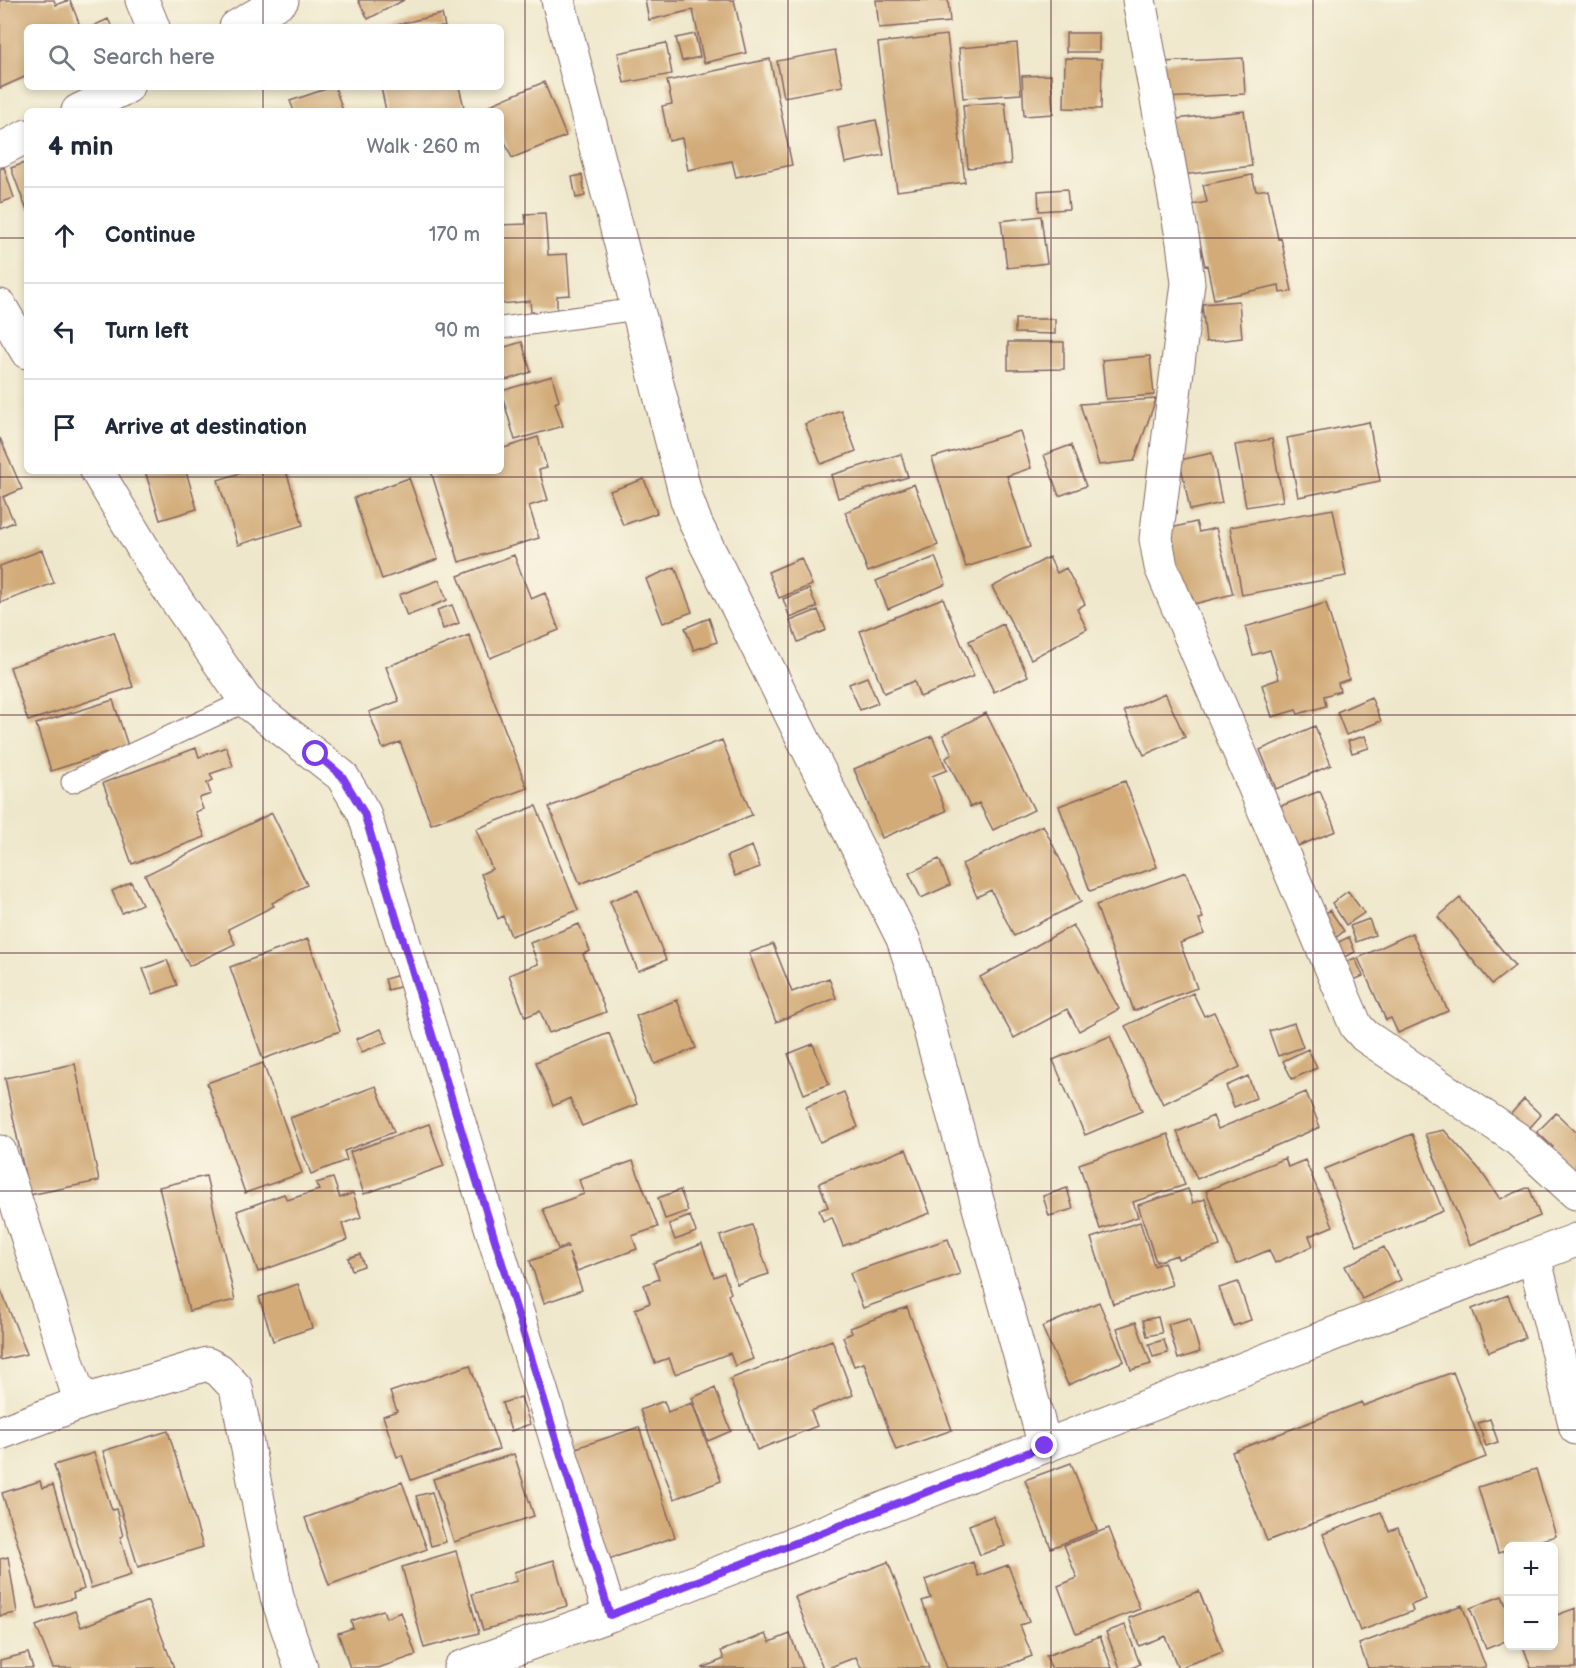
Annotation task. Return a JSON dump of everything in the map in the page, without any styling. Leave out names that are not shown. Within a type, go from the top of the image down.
[{"type":"street","points":[[142,0],[152,24]]},
{"type":"street","points":[[241,24],[282,0]]},
{"type":"street","points":[[558,0],[687,500],[696,524],[903,939],[914,969],[1045,1446]]},
{"type":"street","points":[[1139,0],[1183,242],[1188,283],[1156,539],[1161,567],[1356,1026],[1365,1036],[1516,1138],[1576,1193]]},
{"type":"street","points":[[84,108],[121,90]]},
{"type":"street","points":[[0,150],[24,138]]},
{"type":"street","points":[[0,306],[24,347]]},
{"type":"street","points":[[99,474],[159,575],[246,701],[342,776],[364,813],[610,1615]]},
{"type":"street","points":[[0,1152],[77,1391],[91,1399]]},
{"type":"street","points":[[460,1668],[610,1615],[1576,1240]]},
{"type":"street","points":[[1534,1256],[1576,1428]]},
{"type":"street","points":[[0,1433],[91,1399],[207,1364],[219,1370],[236,1388],[277,1597],[301,1668]]},
{"type":"lane","points":[[504,328],[638,309]]},
{"type":"lane","points":[[72,782],[246,701]]},
{"type":"building","points":[[0,0],[54,0],[56,5],[70,0],[79,23],[24,24],[24,77],[0,88]]},
{"type":"building","points":[[358,0],[404,0],[368,19]]},
{"type":"building","points":[[645,0],[734,0],[746,53],[704,63],[693,10],[649,20]]},
{"type":"building","points":[[876,0],[948,0],[950,22],[879,28]]},
{"type":"building","points":[[442,14],[444,24],[400,24]]},
{"type":"building","points":[[108,19],[110,24],[97,24]]},
{"type":"building","points":[[1066,33],[1099,33],[1099,52],[1066,52]]},
{"type":"building","points":[[695,34],[700,57],[682,61],[676,38]]},
{"type":"building","points":[[947,35],[965,182],[897,191],[878,43]]},
{"type":"building","points":[[666,43],[672,74],[624,83],[618,53]]},
{"type":"building","points":[[1017,43],[1021,94],[963,98],[959,48]]},
{"type":"building","points":[[835,50],[843,86],[784,97],[777,61]]},
{"type":"building","points":[[1065,58],[1102,59],[1101,109],[1064,108]]},
{"type":"building","points":[[1243,58],[1245,94],[1164,98],[1163,62]]},
{"type":"building","points":[[770,59],[792,165],[736,177],[732,161],[688,170],[682,138],[669,141],[662,106],[672,104],[667,81]]},
{"type":"building","points":[[1051,75],[1053,114],[1024,116],[1022,76]]},
{"type":"building","points":[[544,82],[566,136],[512,158],[504,140],[504,108],[491,108],[490,105]]},
{"type":"building","points":[[323,90],[336,90],[342,108],[293,108],[290,101]]},
{"type":"building","points":[[382,90],[460,90],[464,108],[385,108]]},
{"type":"building","points":[[1005,102],[1011,164],[968,168],[963,105]]},
{"type":"building","points":[[1244,111],[1252,166],[1175,176],[1168,120]]},
{"type":"building","points":[[876,120],[884,155],[845,163],[838,128]]},
{"type":"building","points":[[24,163],[24,203],[11,168]]},
{"type":"building","points":[[4,167],[14,198],[0,203],[0,169]]},
{"type":"building","points":[[582,175],[585,196],[576,198],[572,177]]},
{"type":"building","points":[[1252,175],[1256,191],[1268,189],[1292,291],[1280,293],[1279,285],[1214,299],[1192,205],[1207,202],[1203,185]]},
{"type":"building","points":[[1067,189],[1069,209],[1039,211],[1038,191]]},
{"type":"building","points":[[545,213],[548,255],[567,254],[570,295],[557,296],[557,311],[531,312],[530,301],[504,304],[504,225],[526,224],[525,214]]},
{"type":"building","points":[[1041,216],[1047,263],[1007,268],[1001,221]]},
{"type":"building","points":[[1239,301],[1242,338],[1206,342],[1202,304]]},
{"type":"building","points":[[1015,319],[1055,319],[1055,334],[1015,333]]},
{"type":"building","points":[[522,342],[531,372],[506,380],[504,347]]},
{"type":"building","points":[[1008,342],[1064,342],[1064,369],[1008,370]]},
{"type":"building","points":[[1150,356],[1154,395],[1106,399],[1102,360]]},
{"type":"building","points":[[552,376],[559,401],[555,403],[563,426],[515,440],[504,402],[504,390]]},
{"type":"building","points":[[1156,399],[1134,461],[1099,465],[1080,404]]},
{"type":"building","points":[[841,410],[856,451],[821,464],[805,424]]},
{"type":"building","points":[[1369,422],[1380,481],[1298,497],[1287,438]]},
{"type":"building","points":[[1020,431],[1031,468],[1007,476],[1030,547],[966,567],[932,458]]},
{"type":"building","points":[[538,437],[547,468],[539,470],[548,500],[529,506],[539,538],[459,562],[432,474],[504,474],[504,448]]},
{"type":"building","points":[[0,438],[22,489],[3,497],[14,522],[0,528]]},
{"type":"building","points":[[1272,439],[1283,501],[1246,507],[1235,445]]},
{"type":"building","points":[[1071,445],[1086,486],[1059,496],[1044,455]]},
{"type":"building","points":[[1212,453],[1222,503],[1190,510],[1180,460]]},
{"type":"building","points":[[901,454],[908,477],[838,498],[831,475]]},
{"type":"building","points":[[146,474],[187,474],[197,509],[160,520]]},
{"type":"building","points":[[237,474],[287,474],[303,525],[238,545],[218,480]]},
{"type":"building","points":[[409,478],[438,559],[382,579],[354,498]]},
{"type":"building","points":[[644,479],[657,513],[623,525],[610,491]]},
{"type":"building","points":[[914,484],[938,545],[868,572],[845,512]]},
{"type":"building","points":[[1333,509],[1346,576],[1242,595],[1230,527]]},
{"type":"building","points":[[1196,522],[1199,532],[1216,528],[1233,594],[1186,606],[1167,529]]},
{"type":"building","points":[[42,550],[54,583],[0,603],[0,566]]},
{"type":"building","points":[[514,555],[531,599],[545,593],[559,630],[490,658],[458,576]]},
{"type":"building","points":[[935,557],[946,584],[888,609],[876,581]]},
{"type":"building","points":[[1049,557],[1057,573],[1066,568],[1085,604],[1077,609],[1087,629],[1031,659],[992,587]]},
{"type":"building","points":[[801,558],[812,585],[779,598],[768,572]]},
{"type":"building","points":[[675,567],[692,612],[663,623],[646,579]]},
{"type":"building","points":[[439,580],[447,600],[407,616],[399,595]]},
{"type":"building","points":[[809,589],[817,607],[790,618],[783,599]]},
{"type":"building","points":[[943,598],[974,676],[920,697],[914,681],[884,693],[860,631]]},
{"type":"building","points":[[1326,603],[1349,679],[1338,683],[1340,691],[1324,696],[1326,706],[1298,714],[1296,710],[1272,717],[1262,685],[1279,679],[1270,650],[1253,655],[1245,627]]},
{"type":"building","points":[[452,605],[459,623],[443,629],[437,610]]},
{"type":"building","points":[[818,610],[826,630],[798,642],[790,621]]},
{"type":"building","points":[[709,618],[717,642],[694,650],[685,628]]},
{"type":"building","points":[[1003,624],[1028,676],[994,692],[969,641]]},
{"type":"building","points":[[114,632],[133,687],[28,721],[10,667]]},
{"type":"building","points":[[469,635],[527,788],[431,824],[400,742],[383,749],[369,712],[399,701],[386,667]]},
{"type":"building","points":[[867,677],[878,703],[860,710],[849,684]]},
{"type":"building","points":[[1165,693],[1185,737],[1144,755],[1124,711]]},
{"type":"building","points":[[1371,697],[1381,721],[1346,735],[1337,712]]},
{"type":"building","points":[[113,700],[128,746],[51,771],[36,724]]},
{"type":"building","points":[[986,713],[1034,810],[993,830],[979,803],[970,807],[946,758],[952,754],[943,735]]},
{"type":"building","points":[[1315,726],[1331,765],[1276,789],[1260,750]]},
{"type":"building","points":[[932,736],[947,770],[932,776],[946,811],[882,838],[854,769]]},
{"type":"building","points":[[1365,736],[1369,748],[1352,753],[1348,741]]},
{"type":"building","points":[[722,740],[752,815],[580,884],[549,807]]},
{"type":"building","points":[[226,747],[233,766],[210,774],[213,780],[207,783],[211,794],[199,798],[203,809],[195,812],[205,837],[132,864],[103,783],[196,748],[199,757]]},
{"type":"building","points":[[1125,781],[1157,867],[1090,891],[1059,806]]},
{"type":"building","points":[[1320,791],[1336,831],[1290,849],[1273,809]]},
{"type":"building","points":[[536,806],[578,910],[511,936],[503,916],[498,919],[481,874],[492,869],[476,829]]},
{"type":"building","points":[[272,813],[307,885],[272,903],[274,906],[228,929],[235,944],[189,966],[145,875]]},
{"type":"building","points":[[1043,825],[1081,902],[1014,936],[991,890],[977,897],[962,864]]},
{"type":"building","points":[[752,846],[760,867],[735,876],[727,856]]},
{"type":"building","points":[[939,859],[950,885],[921,898],[909,873]]},
{"type":"building","points":[[1186,872],[1203,918],[1199,919],[1204,934],[1180,943],[1197,988],[1134,1011],[1096,905]]},
{"type":"building","points":[[131,882],[142,904],[122,913],[112,891]]},
{"type":"building","points":[[638,890],[666,960],[638,971],[610,901]]},
{"type":"building","points":[[1348,891],[1364,913],[1346,925],[1332,903]]},
{"type":"building","points":[[1460,898],[1515,966],[1492,984],[1438,917]]},
{"type":"building","points":[[1330,910],[1344,931],[1332,941],[1317,920]]},
{"type":"building","points":[[1369,919],[1375,935],[1356,942],[1350,926]]},
{"type":"building","points":[[579,924],[590,951],[583,954],[606,1012],[549,1033],[540,1011],[525,1017],[509,975],[538,964],[530,943]]},
{"type":"building","points":[[1073,925],[1119,1009],[1079,1031],[1067,1009],[1014,1038],[980,977]]},
{"type":"building","points":[[1412,933],[1448,1011],[1398,1033],[1391,1018],[1386,1020],[1358,958]]},
{"type":"building","points":[[1349,937],[1355,952],[1337,960],[1330,946]]},
{"type":"building","points":[[308,939],[340,1031],[263,1059],[230,967]]},
{"type":"building","points":[[773,944],[792,992],[829,978],[836,998],[776,1022],[749,953]]},
{"type":"building","points":[[1355,958],[1363,976],[1344,984],[1337,966]]},
{"type":"building","points":[[167,960],[177,985],[153,994],[143,969]]},
{"type":"building","points":[[399,975],[403,986],[388,990],[385,979]]},
{"type":"building","points":[[1193,993],[1204,1016],[1214,1012],[1240,1067],[1163,1104],[1125,1026]]},
{"type":"building","points":[[677,1000],[696,1048],[655,1064],[636,1016]]},
{"type":"building","points":[[1294,1023],[1303,1047],[1278,1056],[1269,1031]]},
{"type":"building","points":[[381,1029],[387,1042],[362,1052],[356,1039]]},
{"type":"building","points":[[609,1033],[637,1104],[582,1126],[570,1098],[553,1106],[536,1062]]},
{"type":"building","points":[[1110,1036],[1142,1111],[1085,1135],[1053,1060]]},
{"type":"building","points":[[813,1044],[829,1084],[804,1094],[788,1054]]},
{"type":"building","points":[[1308,1049],[1317,1068],[1292,1079],[1283,1061]]},
{"type":"building","points":[[263,1063],[302,1173],[245,1193],[207,1083]]},
{"type":"building","points":[[75,1064],[99,1181],[29,1195],[5,1078]]},
{"type":"building","points":[[1248,1076],[1256,1098],[1234,1107],[1226,1086]]},
{"type":"building","points":[[376,1086],[394,1132],[344,1151],[347,1160],[311,1174],[290,1118]]},
{"type":"building","points":[[844,1092],[858,1127],[820,1142],[806,1107]]},
{"type":"building","points":[[1306,1092],[1320,1127],[1197,1179],[1177,1132],[1213,1116],[1218,1129]]},
{"type":"building","points":[[1524,1099],[1541,1115],[1527,1131],[1510,1115]]},
{"type":"building","points":[[1556,1113],[1576,1132],[1576,1172],[1549,1151],[1553,1147],[1537,1132]]},
{"type":"building","points":[[429,1124],[444,1166],[364,1194],[350,1152]]},
{"type":"building","points":[[1444,1130],[1480,1170],[1500,1199],[1529,1187],[1540,1216],[1470,1245],[1425,1134]]},
{"type":"building","points":[[1168,1134],[1185,1185],[1133,1202],[1138,1217],[1100,1229],[1079,1164]]},
{"type":"building","points":[[1412,1134],[1443,1211],[1357,1246],[1325,1169]]},
{"type":"building","points":[[906,1149],[930,1213],[843,1246],[832,1217],[823,1221],[819,1210],[828,1207],[819,1183]]},
{"type":"building","points":[[1285,1158],[1288,1167],[1305,1160],[1333,1226],[1309,1236],[1313,1246],[1275,1263],[1269,1250],[1236,1264],[1206,1191]]},
{"type":"building","points":[[633,1161],[658,1227],[632,1236],[637,1249],[577,1271],[569,1253],[582,1290],[544,1303],[530,1261],[568,1247],[567,1245],[558,1249],[543,1209],[584,1194],[579,1180]]},
{"type":"building","points":[[206,1176],[235,1300],[189,1311],[159,1187]]},
{"type":"building","points":[[333,1178],[340,1198],[353,1193],[361,1217],[342,1224],[347,1240],[258,1272],[237,1211],[284,1194],[287,1200],[319,1190],[316,1183]]},
{"type":"building","points":[[1067,1188],[1073,1209],[1049,1216],[1043,1196]]},
{"type":"building","points":[[1188,1189],[1193,1203],[1205,1199],[1220,1246],[1178,1259],[1177,1255],[1156,1262],[1138,1205]]},
{"type":"building","points":[[680,1190],[688,1211],[665,1219],[658,1198]]},
{"type":"building","points":[[690,1216],[696,1232],[675,1240],[669,1224]]},
{"type":"building","points":[[1140,1222],[1154,1266],[1164,1262],[1172,1285],[1113,1304],[1091,1238]]},
{"type":"building","points":[[752,1225],[769,1274],[737,1284],[720,1236]]},
{"type":"building","points":[[948,1239],[960,1274],[863,1308],[850,1273]]},
{"type":"building","points":[[702,1244],[714,1277],[724,1273],[731,1293],[728,1295],[753,1359],[735,1366],[730,1353],[675,1374],[669,1358],[655,1363],[635,1309],[650,1303],[644,1285],[659,1279],[653,1263]]},
{"type":"building","points":[[1384,1247],[1401,1280],[1362,1299],[1345,1266]]},
{"type":"building","points":[[360,1254],[364,1266],[352,1270],[348,1258]]},
{"type":"building","points":[[1238,1282],[1251,1320],[1233,1326],[1219,1288]]},
{"type":"building","points":[[298,1284],[312,1328],[273,1341],[259,1297]]},
{"type":"building","points":[[0,1288],[27,1354],[0,1360]]},
{"type":"building","points":[[1508,1295],[1525,1338],[1489,1352],[1472,1309]]},
{"type":"building","points":[[1099,1302],[1124,1361],[1068,1385],[1042,1327]]},
{"type":"building","points":[[907,1307],[952,1430],[896,1450],[864,1363],[854,1366],[843,1337],[852,1333],[850,1328]]},
{"type":"building","points":[[1158,1317],[1162,1333],[1147,1336],[1143,1320]]},
{"type":"building","points":[[1190,1318],[1200,1352],[1178,1359],[1168,1324]]},
{"type":"building","points":[[1136,1322],[1151,1364],[1131,1370],[1117,1328]]},
{"type":"building","points":[[832,1340],[853,1395],[811,1411],[817,1426],[757,1450],[730,1379]]},
{"type":"building","points":[[1164,1340],[1168,1353],[1153,1357],[1149,1344]]},
{"type":"building","points":[[470,1365],[499,1449],[411,1480],[402,1455],[397,1457],[383,1416],[397,1411],[390,1392]]},
{"type":"building","points":[[1453,1372],[1486,1457],[1267,1541],[1232,1452],[1362,1402],[1363,1406]]},
{"type":"building","points":[[715,1388],[731,1431],[708,1441],[692,1398]]},
{"type":"building","points":[[521,1397],[530,1424],[511,1431],[502,1403]]},
{"type":"building","points":[[664,1401],[668,1412],[692,1403],[721,1481],[674,1499],[640,1410]]},
{"type":"building","points":[[1490,1419],[1498,1442],[1486,1446],[1478,1423]]},
{"type":"building","points":[[639,1427],[675,1537],[609,1559],[573,1449]]},
{"type":"building","points":[[168,1431],[203,1547],[138,1567],[103,1451]]},
{"type":"building","points":[[94,1453],[112,1510],[116,1509],[123,1536],[120,1537],[131,1575],[91,1588],[54,1465]]},
{"type":"building","points":[[514,1454],[534,1516],[454,1542],[433,1479]]},
{"type":"building","points":[[1071,1463],[1097,1530],[1051,1548],[1025,1480]]},
{"type":"building","points":[[1536,1469],[1556,1536],[1535,1542],[1504,1542],[1504,1551],[1498,1553],[1478,1487]]},
{"type":"building","points":[[40,1481],[42,1488],[53,1485],[84,1589],[73,1593],[74,1598],[38,1609],[2,1493]]},
{"type":"building","points":[[402,1482],[427,1549],[329,1585],[305,1518]]},
{"type":"building","points":[[432,1492],[446,1542],[431,1546],[416,1496]]},
{"type":"building","points":[[1381,1512],[1389,1531],[1398,1528],[1426,1599],[1411,1605],[1413,1611],[1360,1631],[1323,1534]]},
{"type":"building","points":[[993,1516],[1005,1546],[980,1555],[969,1525]]},
{"type":"building","points":[[1109,1528],[1140,1609],[1076,1633],[1058,1586],[1077,1578],[1064,1545]]},
{"type":"building","points":[[456,1551],[479,1633],[424,1648],[402,1567]]},
{"type":"building","points":[[8,1557],[17,1613],[0,1616],[0,1559]]},
{"type":"building","points":[[554,1560],[567,1606],[483,1630],[472,1594],[517,1581],[514,1572]]},
{"type":"building","points":[[888,1562],[929,1668],[861,1668],[856,1657],[823,1668],[795,1597]]},
{"type":"building","points":[[973,1562],[978,1576],[1008,1565],[1029,1622],[1020,1625],[1032,1656],[1001,1668],[947,1668],[922,1601],[931,1598],[925,1580]]},
{"type":"building","points":[[1199,1591],[1223,1652],[1178,1668],[1165,1636],[1139,1646],[1129,1618]]},
{"type":"building","points":[[1502,1596],[1504,1642],[1486,1649],[1470,1608]]},
{"type":"building","points":[[148,1601],[174,1668],[53,1668],[36,1626],[75,1611],[81,1627]]},
{"type":"building","points":[[1462,1605],[1486,1668],[1368,1668],[1359,1644]]},
{"type":"building","points":[[1576,1608],[1576,1668],[1531,1668],[1524,1650],[1558,1650],[1558,1615]]},
{"type":"building","points":[[383,1610],[386,1618],[401,1612],[416,1655],[378,1668],[350,1668],[338,1633],[353,1628],[351,1621]]},
{"type":"building","points":[[1125,1625],[1140,1664],[1132,1668],[1120,1668],[1106,1632]]},
{"type":"building","points":[[766,1634],[770,1642],[790,1634],[803,1668],[702,1668],[724,1659],[721,1651]]},
{"type":"building","points":[[1100,1636],[1112,1668],[1051,1668],[1046,1656]]},
{"type":"building","points":[[28,1653],[33,1668],[0,1668],[0,1660]]},
{"type":"route","points":[[316,754],[342,776],[364,813],[610,1615],[1045,1446]]}]
